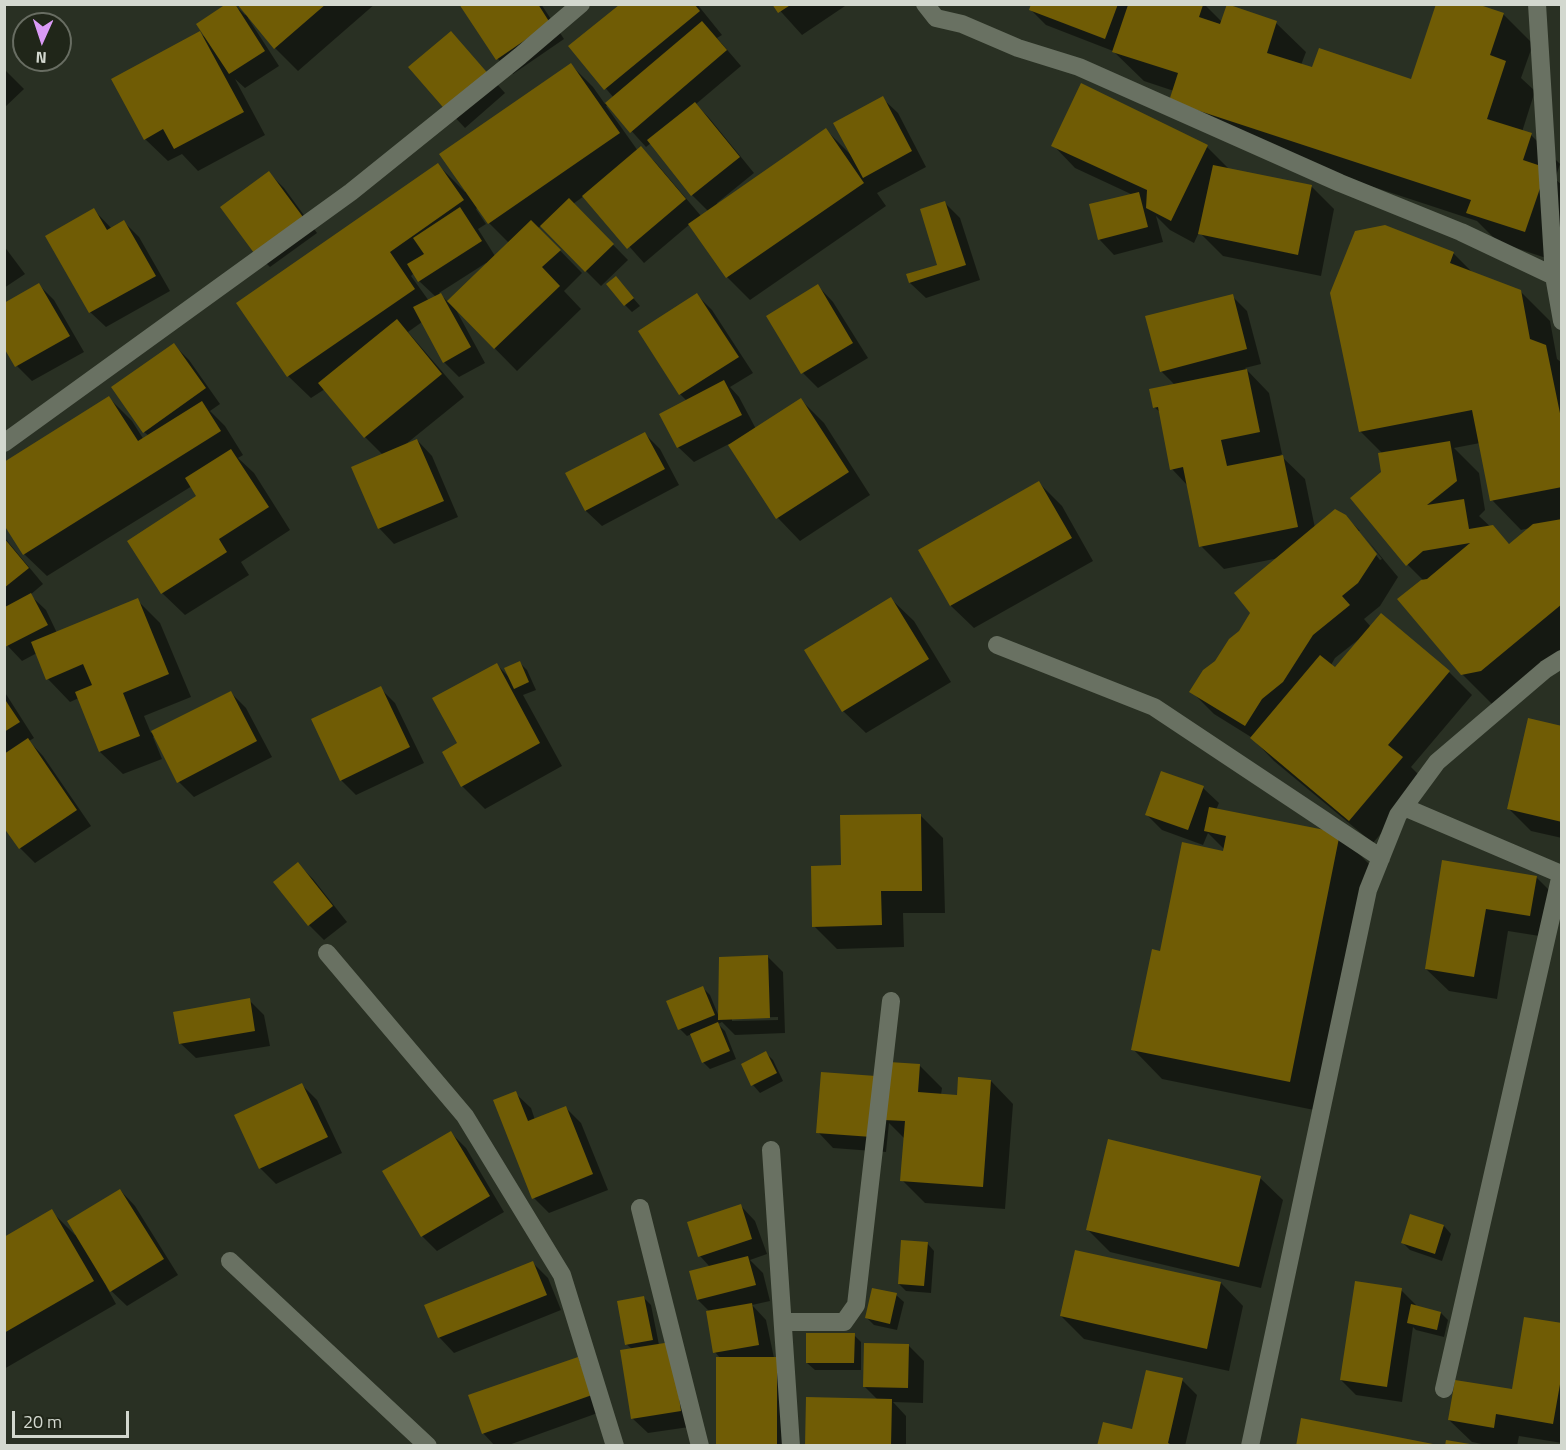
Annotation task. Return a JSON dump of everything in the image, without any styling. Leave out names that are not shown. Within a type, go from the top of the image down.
[{"type":"street","points":[[4,443],[351,192],[581,4]]},
{"type":"street","points":[[925,4],[936,18],[962,24],[1018,48],[1079,67],[1340,183],[1461,232],[1554,276]]},
{"type":"street","points":[[1537,4],[1554,276],[1562,321]]},
{"type":"street","points":[[997,645],[1154,707],[1381,858]]},
{"type":"street","points":[[1250,1446],[1368,890],[1398,815],[1437,762],[1546,669],[1562,659]]},
{"type":"street","points":[[1404,807],[1562,874],[1444,1389]]},
{"type":"street","points":[[327,953],[465,1116],[562,1275],[615,1446]]},
{"type":"street","points":[[783,1322],[844,1322],[856,1305],[891,1001]]},
{"type":"street","points":[[771,1150],[791,1446]]},
{"type":"street","points":[[640,1208],[700,1446]]},
{"type":"street","points":[[230,1261],[428,1446]]},
{"type":"building","points":[[226,4],[235,4],[265,51],[229,74],[196,24]]},
{"type":"building","points":[[237,4],[326,4],[274,49]]},
{"type":"building","points":[[459,4],[538,4],[550,23],[496,60]]},
{"type":"building","points":[[772,4],[792,4],[778,13]]},
{"type":"building","points":[[1031,4],[1118,4],[1105,39],[1029,10]]},
{"type":"building","points":[[1227,4],[1277,21],[1267,53],[1312,67],[1319,48],[1411,79],[1436,4],[1477,4],[1504,13],[1490,55],[1506,61],[1487,119],[1532,133],[1523,160],[1547,168],[1525,232],[1466,213],[1471,200],[1169,101],[1178,73],[1112,52],[1128,5],[1203,5],[1199,17],[1220,24]]},
{"type":"building","points":[[619,5],[695,5],[700,11],[604,90],[568,46]]},
{"type":"building","points":[[702,21],[727,50],[630,133],[605,103]]},
{"type":"building","points":[[200,31],[244,112],[174,149],[163,129],[144,140],[111,79]]},
{"type":"building","points":[[451,31],[491,77],[448,113],[408,67]]},
{"type":"building","points":[[571,63],[620,133],[488,224],[439,154]]},
{"type":"building","points":[[1081,83],[1208,145],[1171,221],[1146,208],[1147,190],[1051,146]]},
{"type":"building","points":[[883,96],[912,151],[863,178],[833,123]]},
{"type":"building","points":[[695,102],[740,157],[691,196],[647,140]]},
{"type":"building","points":[[826,128],[864,183],[726,278],[688,224]]},
{"type":"building","points":[[641,146],[686,199],[627,249],[582,196]]},
{"type":"building","points":[[438,163],[464,200],[390,252],[415,289],[287,377],[236,303]]},
{"type":"building","points":[[1213,165],[1312,185],[1298,255],[1198,234]]},
{"type":"building","points":[[269,171],[303,217],[254,253],[220,207]]},
{"type":"building","points":[[1139,192],[1148,227],[1098,240],[1089,204]]},
{"type":"building","points":[[569,198],[614,244],[585,272],[540,226]]},
{"type":"building","points":[[945,201],[966,265],[909,283],[906,274],[937,265],[920,209]]},
{"type":"building","points":[[460,207],[482,241],[418,282],[407,264],[424,254],[413,238]]},
{"type":"building","points":[[94,208],[107,230],[124,220],[156,276],[89,313],[45,236]]},
{"type":"building","points":[[531,220],[561,250],[542,267],[560,286],[494,349],[447,301]]},
{"type":"building","points":[[1385,225],[1454,252],[1450,263],[1521,290],[1530,339],[1546,345],[1562,423],[1562,487],[1490,501],[1472,410],[1359,432],[1330,293],[1355,231]]},
{"type":"building","points":[[616,276],[634,298],[624,306],[606,284]]},
{"type":"building","points":[[39,283],[70,336],[15,367],[4,348],[4,303]]},
{"type":"building","points":[[818,284],[853,343],[801,374],[766,316]]},
{"type":"building","points":[[441,293],[471,347],[443,363],[413,307]]},
{"type":"building","points":[[697,293],[739,357],[679,395],[638,331]]},
{"type":"building","points":[[1233,294],[1247,349],[1160,372],[1145,316]]},
{"type":"building","points":[[397,319],[442,374],[364,438],[318,383]]},
{"type":"building","points":[[174,343],[206,388],[143,433],[111,387]]},
{"type":"building","points":[[1247,369],[1260,432],[1221,440],[1227,466],[1283,455],[1298,527],[1199,547],[1183,467],[1170,470],[1158,407],[1153,408],[1149,389]]},
{"type":"building","points":[[724,380],[742,415],[677,448],[659,414]]},
{"type":"building","points":[[109,396],[138,441],[202,401],[221,431],[23,555],[4,525],[4,462]]},
{"type":"building","points":[[801,398],[849,472],[776,519],[728,445]]},
{"type":"building","points":[[645,432],[665,469],[585,511],[565,473]]},
{"type":"building","points":[[417,439],[444,501],[378,529],[351,467]]},
{"type":"building","points":[[1450,441],[1457,481],[1427,505],[1464,499],[1469,529],[1493,525],[1509,544],[1533,524],[1562,519],[1562,604],[1481,671],[1461,675],[1397,599],[1421,580],[1427,579],[1470,543],[1423,551],[1406,566],[1350,498],[1381,472],[1378,453]]},
{"type":"building","points":[[231,449],[269,507],[219,539],[227,552],[161,594],[127,541],[196,496],[185,478]]},
{"type":"building","points":[[1039,481],[1072,538],[950,606],[918,550]]},
{"type":"building","points":[[1335,509],[1346,515],[1377,554],[1358,583],[1342,596],[1350,605],[1313,635],[1283,682],[1262,699],[1245,726],[1189,692],[1203,670],[1215,661],[1250,613],[1234,593]]},
{"type":"building","points":[[4,538],[29,568],[4,588]]},
{"type":"building","points":[[31,593],[48,625],[5,647],[5,607]]},
{"type":"building","points":[[891,597],[929,659],[842,712],[804,650]]},
{"type":"building","points":[[138,598],[169,674],[123,693],[140,736],[99,752],[75,692],[92,685],[83,664],[46,680],[31,642]]},
{"type":"building","points":[[1381,613],[1450,671],[1388,745],[1403,757],[1349,821],[1250,738],[1320,655],[1335,667]]},
{"type":"building","points":[[520,661],[529,682],[514,689],[504,668]]},
{"type":"building","points":[[497,663],[540,743],[461,787],[442,752],[457,743],[432,698]]},
{"type":"building","points":[[381,686],[410,747],[340,781],[311,719]]},
{"type":"building","points":[[231,691],[257,741],[177,783],[151,731]]},
{"type":"building","points":[[4,698],[20,722],[4,732]]},
{"type":"building","points":[[1528,718],[1562,726],[1562,822],[1507,809]]},
{"type":"building","points":[[28,738],[77,810],[19,849],[4,828],[4,754]]},
{"type":"building","points":[[1161,771],[1204,786],[1188,830],[1145,815]]},
{"type":"building","points":[[1209,807],[1340,833],[1290,1082],[1131,1050],[1152,949],[1160,951],[1182,842],[1223,851],[1226,836],[1204,831]]},
{"type":"building","points":[[921,814],[922,891],[881,891],[882,925],[812,927],[811,866],[841,865],[840,815]]},
{"type":"building","points":[[1442,860],[1537,876],[1530,916],[1486,909],[1474,977],[1425,969]]},
{"type":"building","points":[[298,862],[333,906],[308,926],[273,882]]},
{"type":"building","points":[[768,955],[770,1018],[718,1020],[719,957]]},
{"type":"building","points":[[703,986],[715,1015],[678,1030],[666,1001]]},
{"type":"building","points":[[250,998],[255,1031],[179,1044],[173,1012]]},
{"type":"building","points":[[718,1022],[730,1051],[702,1063],[690,1034]]},
{"type":"building","points":[[766,1051],[777,1073],[751,1086],[741,1064]]},
{"type":"building","points":[[889,1062],[920,1064],[918,1092],[957,1095],[958,1077],[991,1080],[983,1187],[900,1181],[905,1121],[884,1120]]},
{"type":"building","points":[[821,1072],[876,1076],[872,1137],[816,1133]]},
{"type":"building","points":[[302,1083],[328,1137],[259,1169],[234,1115]]},
{"type":"building","points":[[516,1091],[528,1121],[566,1106],[593,1174],[532,1199],[493,1100]]},
{"type":"building","points":[[451,1131],[490,1196],[421,1237],[382,1171]]},
{"type":"building","points":[[1108,1139],[1261,1176],[1239,1267],[1086,1230]]},
{"type":"building","points":[[120,1189],[164,1259],[110,1292],[67,1221]]},
{"type":"building","points":[[741,1204],[752,1239],[698,1257],[687,1222]]},
{"type":"building","points":[[52,1209],[94,1281],[4,1333],[4,1237]]},
{"type":"building","points":[[1410,1214],[1444,1225],[1435,1254],[1401,1243]]},
{"type":"building","points":[[901,1240],[928,1242],[924,1286],[898,1284]]},
{"type":"building","points":[[1075,1250],[1221,1282],[1207,1349],[1060,1316]]},
{"type":"building","points":[[748,1256],[756,1285],[697,1300],[689,1271]]},
{"type":"building","points":[[533,1261],[547,1295],[438,1338],[424,1305]]},
{"type":"building","points":[[1355,1281],[1402,1288],[1387,1387],[1340,1380]]},
{"type":"building","points":[[872,1288],[897,1293],[890,1324],[865,1318]]},
{"type":"building","points":[[644,1296],[653,1340],[625,1345],[617,1301]]},
{"type":"building","points":[[752,1303],[759,1345],[713,1353],[706,1311]]},
{"type":"building","points":[[1411,1304],[1441,1312],[1437,1330],[1407,1323]]},
{"type":"building","points":[[1524,1317],[1562,1323],[1562,1373],[1553,1424],[1496,1414],[1494,1428],[1448,1420],[1455,1380],[1512,1389]]},
{"type":"building","points":[[806,1333],[855,1333],[854,1363],[806,1363]]},
{"type":"building","points":[[671,1342],[681,1411],[631,1419],[620,1350]]},
{"type":"building","points":[[864,1343],[909,1344],[908,1388],[863,1387]]},
{"type":"building","points":[[578,1357],[592,1395],[482,1434],[468,1395]]},
{"type":"building","points":[[716,1357],[777,1357],[777,1446],[716,1446]]},
{"type":"building","points":[[1146,1370],[1183,1378],[1168,1443],[1174,1446],[1097,1446],[1103,1422],[1132,1429]]},
{"type":"building","points":[[806,1397],[892,1399],[891,1446],[805,1446]]},
{"type":"building","points":[[1301,1418],[1433,1444],[1433,1446],[1296,1446]]},
{"type":"building","points":[[1446,1440],[1470,1444],[1470,1446],[1445,1446]]}]
